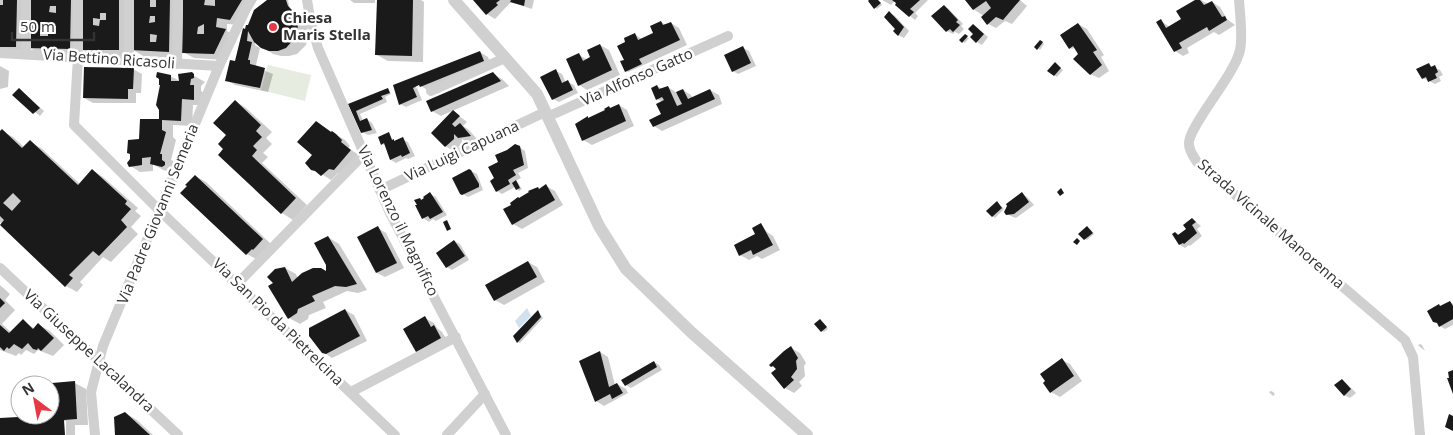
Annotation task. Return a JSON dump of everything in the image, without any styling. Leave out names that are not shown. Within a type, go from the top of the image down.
[{"type":"street","points":[[26,0],[26,54]]},
{"type":"street","name":"Via San Pio da Pietrelcina","points":[[78,0],[78,58],[74,125],[160,211],[395,435]]},
{"type":"street","points":[[129,0],[129,61]]},
{"type":"street","points":[[177,64],[178,0]]},
{"type":"street","name":"Via Padre Giovanni Semeria","points":[[95,435],[90,392],[104,346],[219,66],[250,0]]},
{"type":"street","name":"Via Lorenzo il Magnifico","points":[[307,0],[318,48],[390,212],[506,435]]},
{"type":"street","points":[[454,0],[537,94],[599,226],[626,268],[692,332],[808,435]]},
{"type":"street","name":"Strada Vicinale Manorenna","points":[[1239,0],[1241,49],[1234,68],[1193,130],[1188,143],[1192,154],[1197,162],[1405,340],[1413,357],[1420,435]]},
{"type":"street","name":"Via Alfonso Gatto","points":[[546,114],[728,36]]},
{"type":"street","name":"Via Bettino Ricasoli","points":[[0,52],[219,66]]},
{"type":"street","points":[[431,91],[505,58]]},
{"type":"street","name":"Via Luigi Capuana","points":[[380,190],[546,114]]},
{"type":"street","points":[[237,284],[364,154]]},
{"type":"street","name":"Via Giuseppe Lacalandra","points":[[0,268],[178,435]]},
{"type":"street","points":[[351,392],[456,337]]},
{"type":"street","points":[[447,435],[485,394]]},
{"type":"shaded area","points":[[268,65],[311,75],[305,101],[261,90]]},
{"type":"water","points":[[527,308],[531,316],[519,328],[515,321]]},
{"type":"building","points":[[3,0],[17,0],[16,47],[0,47],[0,5],[3,5]]},
{"type":"building","points":[[28,0],[71,0],[70,49],[27,48]],"holes":[[[50,6],[56,6],[56,13],[49,12]],[[49,26],[56,26],[56,33],[40,36],[40,30],[49,30]]]},
{"type":"building","points":[[82,0],[119,0],[119,50],[81,50]],"holes":[[[100,13],[106,13],[106,20],[100,20],[99,26],[93,25],[93,18],[100,19]]]},
{"type":"building","points":[[132,0],[150,0],[150,7],[156,7],[156,0],[170,0],[169,52],[131,50]],"holes":[[[150,16],[155,16],[155,22],[149,23]],[[150,34],[157,35],[156,42],[150,42]]]},
{"type":"building","points":[[183,0],[205,0],[204,5],[215,6],[215,0],[242,0],[230,20],[217,18],[216,27],[226,29],[214,54],[182,53]],"holes":[[[204,24],[204,34],[197,34],[198,27]]]},
{"type":"building","name":"Chiesa Maris Stella","points":[[267,0],[286,0],[288,6],[295,13],[297,21],[298,30],[295,38],[286,48],[278,51],[269,51],[261,48],[254,42],[248,31],[247,41],[252,42],[248,60],[250,60],[250,64],[265,68],[260,88],[225,81],[230,60],[235,61],[243,28],[245,29],[246,25],[248,25],[254,10]]},
{"type":"building","points":[[377,0],[413,0],[412,56],[375,55]]},
{"type":"building","points":[[473,0],[500,0],[496,3],[498,5],[486,15]]},
{"type":"building","points":[[511,0],[525,0],[524,6],[510,2]]},
{"type":"building","points":[[869,0],[878,0],[881,3],[874,9]]},
{"type":"building","points":[[892,0],[920,0],[910,9],[914,12],[909,17]]},
{"type":"building","points":[[965,0],[1020,0],[1003,20],[996,17],[987,25],[981,17],[991,8],[986,1],[973,10]]},
{"type":"building","points":[[1195,0],[1200,0],[1204,5],[1212,1],[1222,17],[1225,16],[1227,20],[1209,31],[1207,27],[1179,43],[1182,48],[1174,52],[1156,22],[1161,19],[1166,28],[1181,19],[1176,11]]},
{"type":"building","points":[[944,5],[958,20],[956,22],[960,25],[953,32],[950,29],[946,32],[931,16]]},
{"type":"building","points":[[889,11],[904,27],[898,36],[893,31],[895,29],[884,17]]},
{"type":"building","points":[[661,21],[663,25],[671,22],[680,40],[639,59],[642,64],[625,72],[620,61],[624,60],[617,46],[625,42],[624,38],[635,33],[638,40],[653,33],[650,26]]},
{"type":"building","points":[[1078,23],[1097,50],[1093,52],[1102,65],[1090,75],[1073,59],[1078,54],[1073,46],[1069,49],[1060,35]]},
{"type":"building","points":[[973,24],[984,34],[976,43],[970,37],[973,34],[968,29]]},
{"type":"building","points":[[965,34],[968,36],[962,43],[959,40]]},
{"type":"building","points":[[1040,40],[1043,42],[1037,50],[1034,47]]},
{"type":"building","points":[[600,44],[612,70],[578,86],[566,59],[579,53],[583,61],[590,57],[587,50]]},
{"type":"building","points":[[743,46],[751,63],[732,72],[724,55]]},
{"type":"building","points":[[480,51],[484,61],[420,87],[419,85],[413,88],[417,97],[399,105],[393,85]]},
{"type":"building","points":[[1055,62],[1061,68],[1054,76],[1047,71]]},
{"type":"building","points":[[1429,63],[1431,67],[1435,65],[1438,72],[1435,74],[1437,78],[1428,82],[1426,77],[1422,79],[1416,69]]},
{"type":"building","points":[[84,67],[134,68],[133,89],[128,89],[128,99],[83,98]]},
{"type":"building","points":[[556,69],[562,83],[568,80],[573,90],[552,100],[540,77]]},
{"type":"building","points":[[157,72],[171,75],[171,81],[179,81],[178,74],[192,72],[194,78],[191,79],[190,85],[194,85],[194,100],[182,99],[181,121],[162,120],[162,130],[166,132],[160,154],[162,154],[162,160],[165,162],[165,165],[162,167],[150,164],[151,157],[142,158],[142,165],[129,167],[127,163],[130,159],[130,154],[127,153],[128,140],[139,139],[140,119],[159,119],[159,110],[156,105],[160,85],[159,79],[156,77]]},
{"type":"building","points":[[493,72],[501,81],[431,112],[426,101]]},
{"type":"building","points":[[657,85],[659,89],[668,86],[677,106],[682,104],[676,92],[683,89],[688,99],[710,89],[715,99],[653,127],[649,120],[661,114],[656,104],[664,100],[662,97],[656,100],[651,88]]},
{"type":"building","points":[[19,88],[40,108],[33,114],[12,95]]},
{"type":"building","points":[[388,88],[390,93],[381,96],[383,99],[356,111],[360,121],[367,118],[372,130],[361,133],[348,104]]},
{"type":"building","points":[[235,100],[261,125],[256,131],[262,137],[253,146],[257,150],[252,156],[296,198],[281,214],[218,155],[223,149],[218,144],[226,135],[213,123]]},
{"type":"building","points":[[619,104],[626,121],[582,141],[575,124],[588,116],[588,118],[605,110],[609,106],[610,108]]},
{"type":"building","points":[[453,110],[460,116],[452,124],[455,127],[460,123],[471,136],[458,138],[454,134],[454,139],[445,147],[431,133]]},
{"type":"building","points":[[316,121],[336,134],[342,140],[341,142],[351,150],[334,170],[329,169],[321,176],[311,170],[305,163],[312,155],[297,142]]},
{"type":"building","points":[[2,129],[22,148],[30,140],[78,185],[92,169],[127,201],[125,204],[131,209],[121,220],[127,227],[99,256],[93,251],[69,275],[73,278],[65,287],[0,225],[4,220],[0,216],[0,131]],"holes":[[[13,193],[21,201],[12,211],[3,203]]]},
{"type":"building","points":[[389,132],[394,141],[403,137],[410,153],[390,160],[384,143],[381,145],[378,137]]},
{"type":"building","points":[[515,144],[520,146],[524,165],[513,170],[516,175],[508,180],[510,184],[496,192],[490,181],[494,178],[488,167],[498,162],[495,155]]},
{"type":"building","points":[[469,169],[479,187],[462,195],[452,178]]},
{"type":"building","points":[[195,175],[263,239],[246,255],[180,193]]},
{"type":"building","points":[[516,180],[520,188],[516,190],[512,183]]},
{"type":"building","points":[[546,184],[555,200],[512,225],[503,209],[528,191],[538,187],[539,189]]},
{"type":"building","points":[[1061,188],[1064,193],[1060,196],[1057,192]]},
{"type":"building","points":[[430,192],[443,212],[430,219],[428,216],[422,219],[414,200],[420,198],[421,200]]},
{"type":"building","points":[[1022,192],[1029,202],[1014,214],[1006,215],[1004,212],[1006,204]]},
{"type":"building","points":[[997,201],[1002,208],[992,217],[986,211]]},
{"type":"building","points":[[1192,218],[1196,222],[1192,225],[1197,233],[1184,244],[1179,245],[1172,234],[1175,232],[1178,235],[1186,229],[1183,225]]},
{"type":"building","points":[[447,220],[451,229],[447,231],[443,222]]},
{"type":"building","points":[[761,223],[773,245],[753,255],[751,250],[739,256],[734,245],[755,234],[752,228]]},
{"type":"building","points":[[378,226],[397,263],[376,273],[357,237]]},
{"type":"building","points":[[1087,226],[1093,233],[1084,240],[1078,234]]},
{"type":"building","points":[[328,236],[357,284],[346,287],[335,286],[312,296],[315,301],[298,309],[297,313],[288,319],[268,286],[273,283],[267,277],[275,269],[285,267],[292,282],[302,273],[313,268],[321,268],[326,271],[326,265],[314,243]]},
{"type":"building","points":[[1077,238],[1080,241],[1077,245],[1073,242]]},
{"type":"building","points":[[454,240],[465,256],[446,268],[436,253]]},
{"type":"building","points":[[528,261],[537,277],[494,301],[485,285]]},
{"type":"building","points":[[0,298],[5,303],[0,308]]},
{"type":"building","points":[[1450,301],[1453,306],[1453,319],[1439,327],[1437,323],[1433,322],[1427,311],[1439,304],[1440,306]]},
{"type":"building","points":[[345,309],[360,336],[326,354],[322,353],[309,336],[309,328]]},
{"type":"building","points":[[538,310],[541,317],[517,343],[513,336]]},
{"type":"building","points":[[425,316],[431,327],[434,325],[441,338],[416,352],[403,329]]},
{"type":"building","points":[[23,319],[33,329],[38,323],[54,338],[41,351],[38,348],[37,350],[33,349],[28,343],[22,349],[14,344],[9,349],[7,347],[4,351],[0,347],[0,325],[9,333]]},
{"type":"building","points":[[820,319],[827,327],[821,332],[814,324]]},
{"type":"building","points":[[791,346],[798,358],[796,361],[797,369],[791,377],[794,380],[784,389],[771,373],[776,369],[769,365]]},
{"type":"building","points":[[600,351],[609,387],[617,383],[623,393],[612,399],[610,394],[595,402],[579,361]]},
{"type":"building","points":[[1062,358],[1074,376],[1050,393],[1043,383],[1045,381],[1040,374]]},
{"type":"building","points":[[654,361],[657,367],[625,386],[621,380]]},
{"type":"building","points":[[1453,370],[1453,394],[1447,378],[1449,378],[1448,372]]},
{"type":"building","points":[[1342,379],[1351,389],[1344,396],[1334,385]]},
{"type":"building","points":[[75,381],[77,419],[64,420],[65,435],[0,435],[0,418],[10,417],[10,425],[60,425],[60,382]]},
{"type":"building","points":[[125,412],[150,435],[115,435],[114,417]]},
{"type":"building","points":[[1449,414],[1453,416],[1453,431],[1445,427]]},
{"type":"place","name":"Chiesa Maris Stella","points":[[273,27]]}]
